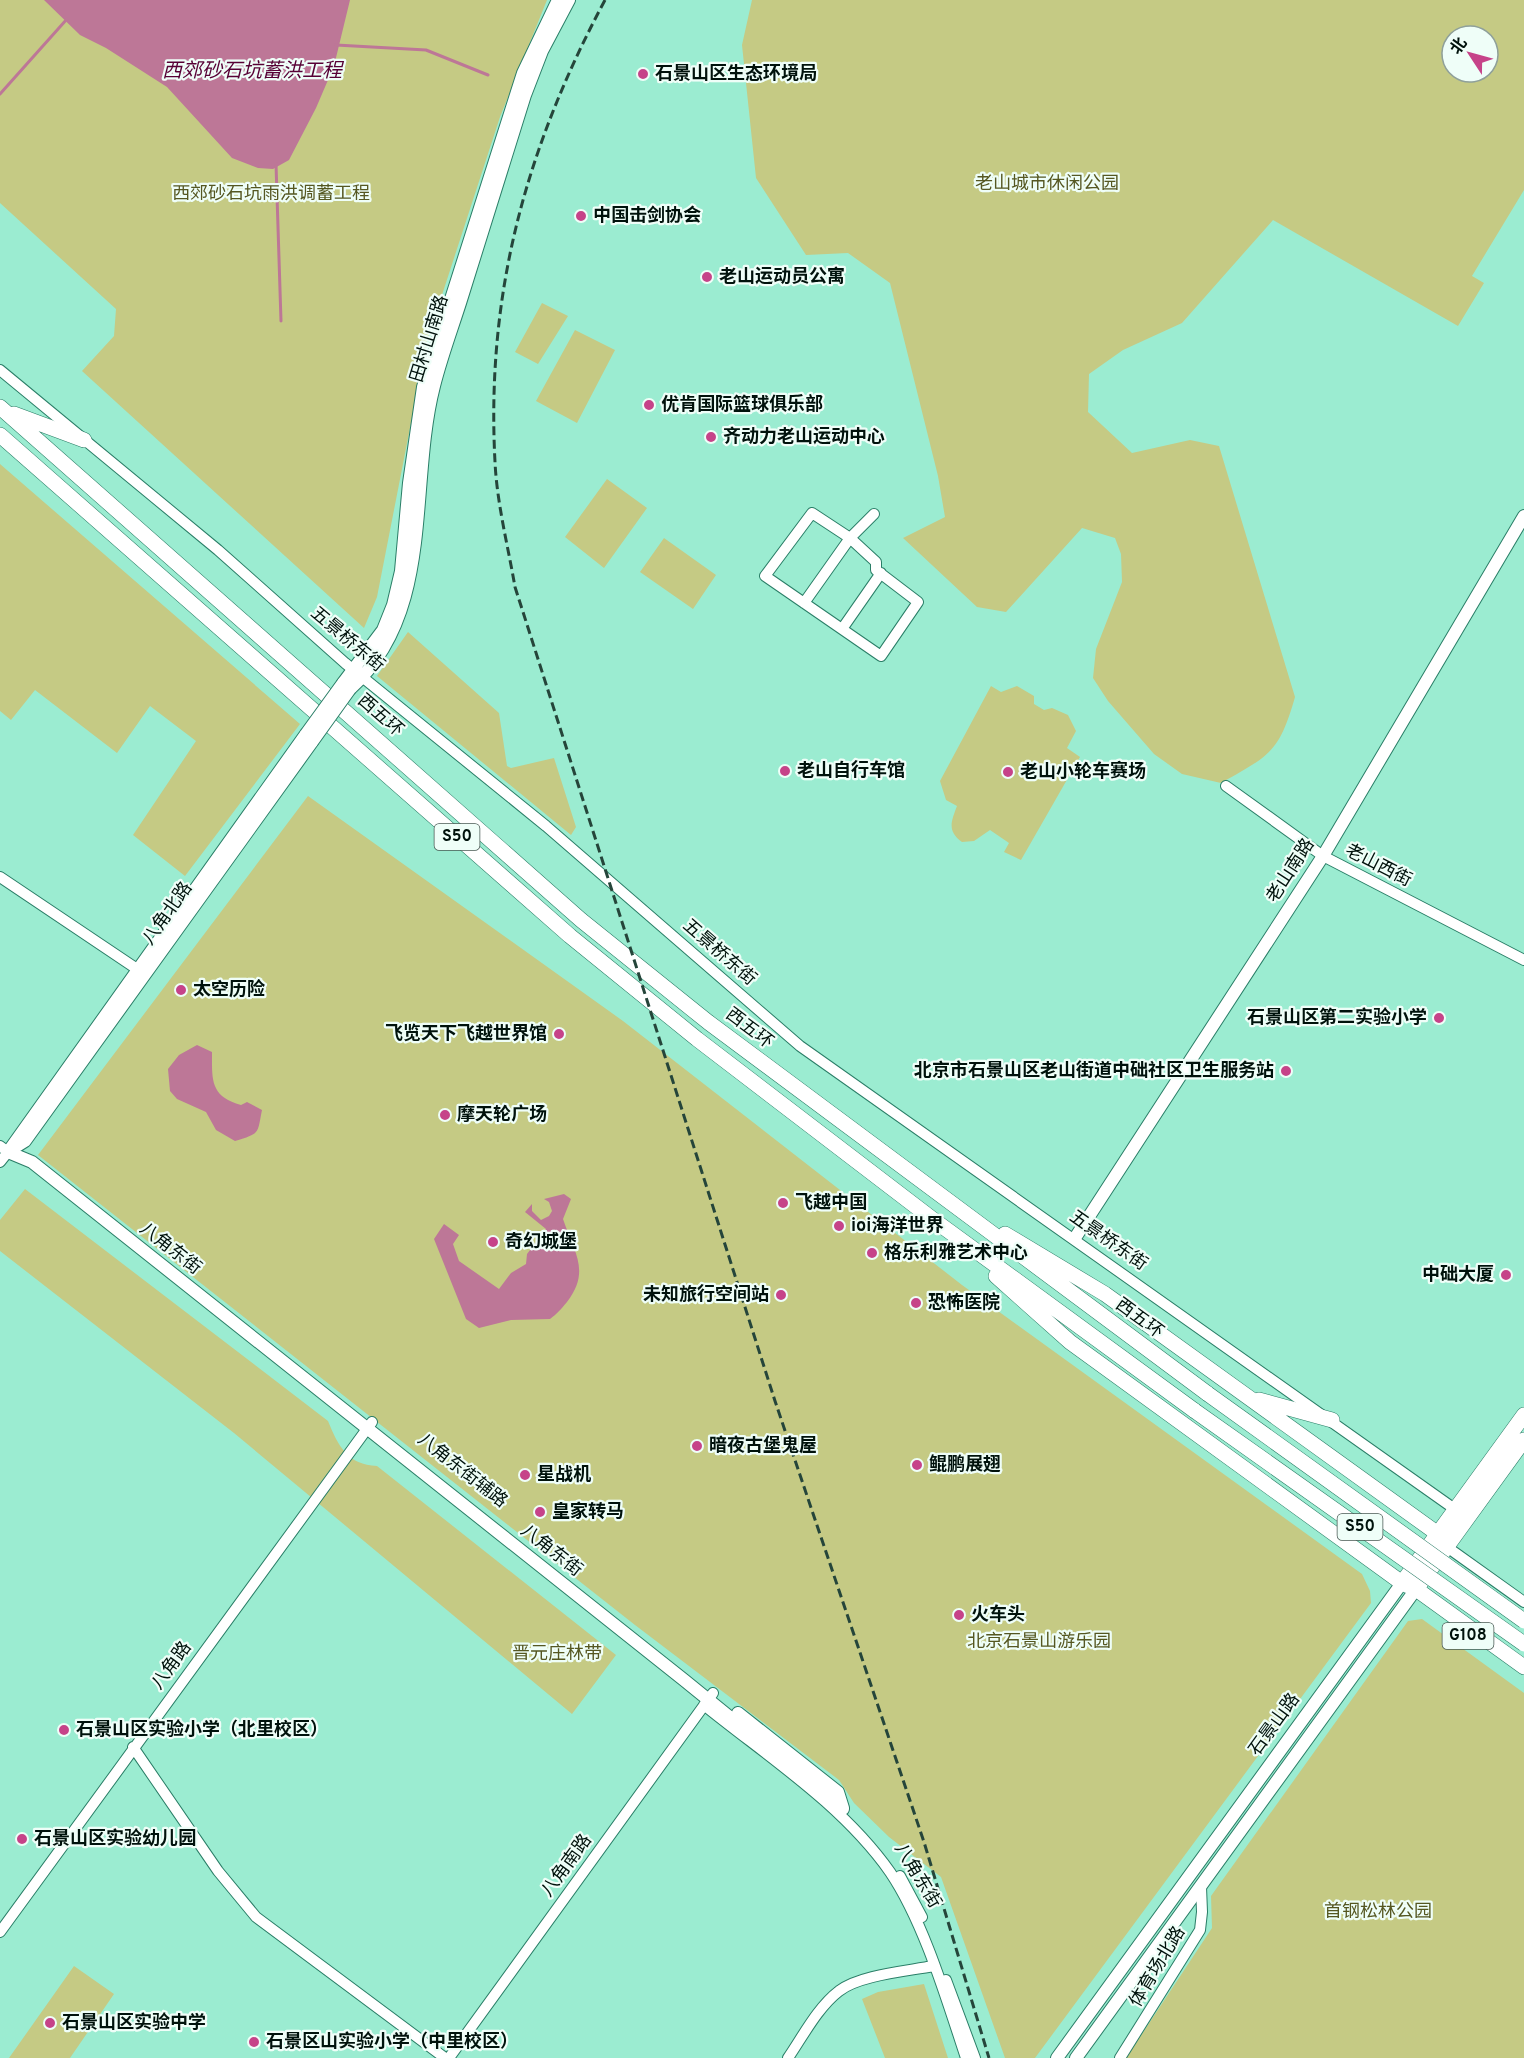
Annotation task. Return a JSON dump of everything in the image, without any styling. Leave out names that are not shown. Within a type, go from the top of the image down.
[{"type":"highway","points":[[2,408],[84,440]]},
{"type":"highway","name":"西五环","points":[[2,408],[581,920],[708,1023],[1208,1394],[1524,1621]]},
{"type":"highway","name":"S50","points":[[0,435],[570,936],[697,1039],[931,1218],[1196,1411],[1524,1644]]},
{"type":"highway","points":[[921,1182],[1105,1294],[1438,1534]]},
{"type":"highway","points":[[931,1218],[1070,1342],[1410,1589]]},
{"type":"highway","points":[[1247,1397],[1332,1420]]},
{"type":"highway","name":"石景山路","points":[[1410,1589],[1438,1534],[1524,1415]]},
{"type":"highway","name":"石景山路","points":[[1410,1589],[1447,1547],[1524,1440]]},
{"type":"highway","name":"G108","points":[[1410,1589],[1524,1667]]},
{"type":"highway","name":"G108","points":[[1410,1589],[1524,1677]]},
{"type":"main road","name":"田村山南路","points":[[359,674],[383,630],[393,605],[401,570],[412,452],[423,387],[523,73],[558,0]]},
{"type":"main road","name":"田村山南路","points":[[347,686],[391,635],[409,583],[415,546],[422,457],[434,385],[525,95],[542,51],[569,0]]},
{"type":"main road","name":"老山南路","points":[[1075,1238],[1323,856],[1524,516]]},
{"type":"main road","name":"八角北路","points":[[4,1149],[347,686]]},
{"type":"main road","name":"八角北路","points":[[4,1149],[25,1141],[309,738]]},
{"type":"main road","name":"八角东街","points":[[4,1149],[32,1162],[843,1809]]},
{"type":"main road","name":"八角东街","points":[[4,1149],[367,1428]]},
{"type":"main road","name":"石景山路","points":[[1076,2058],[1201,1887],[1410,1589]]},
{"type":"main road","name":"石景山路","points":[[1057,2058],[1410,1589]]},
{"type":"street","name":"五景桥东街","points":[[0,370],[218,550],[359,674],[555,833],[800,1046],[1075,1238],[1456,1510]]},
{"type":"street","points":[[812,513],[850,538],[876,562],[876,570],[881,573],[918,602],[881,656],[765,576],[812,513]]},
{"type":"street","points":[[804,603],[850,538],[874,514]]},
{"type":"street","points":[[842,628],[881,573]]},
{"type":"street","name":"老山西街","points":[[1226,786],[1323,856],[1524,960]]},
{"type":"street","points":[[0,877],[137,969]]},
{"type":"street","name":"八角北路","points":[[0,1162],[4,1149]]},
{"type":"street","name":"八角路","points":[[0,1932],[367,1428]]},
{"type":"street","points":[[1438,1534],[1447,1547],[1524,1602]]},
{"type":"street","name":"八角东街","points":[[708,1699],[834,1809],[858,1833],[891,1874],[912,1910],[966,2058]]},
{"type":"street","name":"八角南路","points":[[447,2058],[708,1699]]},
{"type":"street","points":[[133,1747],[218,1871],[256,1917],[447,2058]]},
{"type":"street","name":"八角东街","points":[[843,1809],[872,1839],[917,1903],[975,2058]]},
{"type":"street","name":"体育场北路","points":[[1120,2058],[1200,1930],[1201,1887]]},
{"type":"street","points":[[788,2058],[828,2000],[841,1989],[870,1979],[933,1966]]},
{"type":"green space","name":"西郊砂石坑雨洪调蓄工程","points":[[0,0],[547,0],[500,117],[427,341],[377,597],[364,628],[82,371],[114,336],[116,309],[0,203]]},
{"type":"green space","name":"老山城市休闲公园","points":[[752,0],[1524,0],[1524,190],[1472,276],[1484,283],[1458,326],[1273,220],[1182,323],[1123,350],[1089,374],[1088,412],[1132,453],[1190,440],[1219,446],[1295,697],[1284,730],[1270,750],[1251,766],[1221,783],[1182,774],[1154,754],[1108,701],[1093,678],[1096,649],[1122,582],[1121,554],[1115,538],[1082,528],[1006,612],[977,607],[903,538],[945,517],[938,476],[890,283],[848,253],[806,255],[756,178],[742,45]]},
{"type":"green space","points":[[542,303],[568,316],[538,364],[515,352]]},
{"type":"green space","points":[[575,330],[615,350],[577,423],[536,401]]},
{"type":"green space","points":[[0,464],[300,724],[185,876],[133,835],[196,741],[150,706],[117,753],[35,690],[11,720],[0,711]]},
{"type":"green space","points":[[607,479],[647,508],[604,568],[565,537]]},
{"type":"green space","points":[[664,538],[716,575],[693,609],[640,572]]},
{"type":"green space","points":[[408,632],[499,713],[507,766],[511,768],[554,758],[576,827],[571,835],[377,676]]},
{"type":"green space","name":"老山小轮车赛场","points":[[991,686],[1001,692],[1017,686],[1034,696],[1034,704],[1044,710],[1052,708],[1068,715],[1076,731],[1067,748],[1080,757],[1021,860],[1004,852],[1009,843],[990,830],[974,841],[962,842],[957,838],[952,826],[957,806],[946,800],[940,781]]},
{"type":"green space","name":"北京石景山游乐园","points":[[308,796],[623,1021],[962,1285],[1362,1574],[1370,1591],[1371,1603],[1035,2058],[1005,2058],[941,1877],[889,1837],[854,1803],[839,1780],[635,1625],[38,1155]]},
{"type":"green space","name":"晋元庄林带","points":[[25,1189],[328,1421],[340,1446],[351,1458],[367,1465],[377,1466],[616,1655],[572,1714],[234,1433],[0,1251],[0,1220]]},
{"type":"green space","name":"首钢松林公园","points":[[1422,1619],[1524,1693],[1524,2058],[1126,2058],[1212,1928],[1211,1896],[1408,1621]]},
{"type":"green space","points":[[74,1966],[114,1994],[70,2058],[9,2058]]},
{"type":"green space","points":[[924,1984],[948,2058],[885,2058],[862,1999],[878,1992]]},
{"type":"water","name":"西郊砂石坑蓄洪工程","points":[[44,0],[350,0],[334,66],[316,108],[289,160],[273,169],[258,168],[232,158],[167,87],[106,48],[80,35]]},
{"type":"water","points":[[197,1045],[212,1052],[213,1079],[218,1092],[223,1097],[241,1105],[247,1102],[262,1110],[258,1128],[254,1134],[235,1141],[216,1130],[206,1112],[177,1099],[170,1091],[168,1069],[179,1055]]},
{"type":"water","points":[[564,1194],[571,1199],[563,1219],[578,1261],[579,1271],[578,1281],[567,1302],[550,1319],[511,1320],[479,1328],[466,1319],[434,1239],[444,1224],[459,1235],[453,1244],[459,1261],[499,1289],[511,1273],[526,1264],[527,1254],[546,1229],[525,1212],[532,1204],[532,1211],[541,1220],[549,1216],[552,1211],[549,1202],[544,1199]]},
{"type":"waterway","points":[[0,94],[67,19]]},
{"type":"waterway","points":[[336,45],[426,50],[488,75]]},
{"type":"waterway","points":[[276,164],[281,321]]},
{"type":"railway","points":[[605,0],[577,55],[553,111],[533,167],[517,223],[505,281],[497,339],[494,400],[496,478],[503,525],[515,587],[775,1401],[924,1842],[989,2058]]},
{"type":"place","name":"石景山区生态环境局","points":[[643,74]]},
{"type":"place","name":"中国击剑协会","points":[[581,216]]},
{"type":"place","name":"老山运动员公寓","points":[[707,277]]},
{"type":"place","name":"优肯国际篮球俱乐部","points":[[649,405]]},
{"type":"place","name":"齐动力老山运动中心","points":[[711,437]]},
{"type":"place","name":"老山自行车馆","points":[[785,771]]},
{"type":"place","name":"老山小轮车赛场","points":[[1008,772]]},
{"type":"place","name":"太空历险","points":[[181,990]]},
{"type":"place","name":"石景山区第二实验小学","points":[[1439,1018]]},
{"type":"place","name":"飞览天下飞越世界馆","points":[[559,1034]]},
{"type":"place","name":"北京市石景山区老山街道中础社区卫生服务站","points":[[1286,1071]]},
{"type":"place","name":"摩天轮广场","points":[[445,1115]]},
{"type":"place","name":"飞越中国","points":[[783,1203]]},
{"type":"place","name":"ioi海洋世界","points":[[839,1226]]},
{"type":"place","name":"奇幻城堡","points":[[493,1242]]},
{"type":"place","name":"格乐利雅艺术中心","points":[[872,1253]]},
{"type":"place","name":"中础大厦","points":[[1506,1275]]},
{"type":"place","name":"未知旅行空间站","points":[[781,1295]]},
{"type":"place","name":"恐怖医院","points":[[916,1303]]},
{"type":"place","name":"暗夜古堡鬼屋","points":[[697,1446]]},
{"type":"place","name":"鲲鹏展翅","points":[[917,1465]]},
{"type":"place","name":"星战机","points":[[525,1475]]},
{"type":"place","name":"皇家转马","points":[[540,1512]]},
{"type":"place","name":"火车头","points":[[959,1615]]},
{"type":"place","name":"石景山区实验小学（北里校区）","points":[[64,1730]]},
{"type":"place","name":"石景山区实验幼儿园","points":[[22,1839]]},
{"type":"place","name":"石景山区实验中学","points":[[50,2023]]},
{"type":"place","name":"石景区山实验小学（中里校区）","points":[[254,2042]]}]
